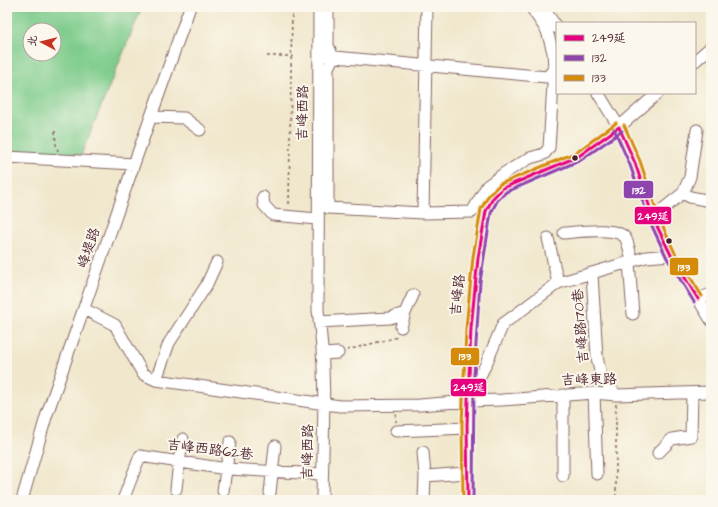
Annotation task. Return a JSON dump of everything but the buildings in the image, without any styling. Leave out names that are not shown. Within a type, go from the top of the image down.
[{"type":"street","name":"峰堤路","points":[[22,500],[46,417],[190,7]]},
{"type":"street","name":"吉峰西路","points":[[319,7],[317,219],[318,310],[323,354],[324,404],[322,500]]},
{"type":"street","points":[[328,7],[328,45],[333,57],[328,68],[328,208],[424,213],[472,212],[487,186],[506,172],[530,158],[544,154],[549,148],[554,69],[553,52],[547,31],[531,7]]},
{"type":"street","points":[[424,213],[427,7]]},
{"type":"street","points":[[543,7],[556,26]]},
{"type":"street","points":[[696,60],[711,47]]},
{"type":"street","points":[[319,56],[547,76],[554,69]]},
{"type":"street","points":[[599,94],[620,127],[653,217],[671,255],[711,320]]},
{"type":"street","name":"吉峰路","points":[[468,500],[468,353],[472,296],[486,211],[493,198],[503,188],[579,156],[620,127],[657,94]]},
{"type":"street","points":[[152,117],[184,118],[200,130]]},
{"type":"street","points":[[653,217],[683,193],[690,177],[697,130]]},
{"type":"street","points":[[7,157],[134,164]]},
{"type":"street","points":[[683,193],[690,197],[711,201]]},
{"type":"street","points":[[263,197],[264,205],[273,215],[317,219]]},
{"type":"street","points":[[564,233],[603,231],[619,233],[625,238],[631,262],[633,314]]},
{"type":"street","points":[[548,238],[558,283]]},
{"type":"street","name":"吉峰路","points":[[468,400],[486,364],[503,324],[558,283],[646,257],[671,255]]},
{"type":"street","points":[[156,380],[169,343],[206,286],[217,262]]},
{"type":"street","name":"吉峰路170巷","points":[[592,274],[597,357],[601,376],[616,395]]},
{"type":"street","points":[[401,327],[413,294]]},
{"type":"street","points":[[698,300],[711,294]]},
{"type":"street","name":"吉峰西路","points":[[84,309],[115,325],[143,374],[156,380],[340,406],[420,405],[468,400]]},
{"type":"street","points":[[319,322],[390,318],[405,313]]},
{"type":"street","points":[[323,354],[338,353]]},
{"type":"street","name":"吉峰東路","points":[[468,400],[502,400],[594,393],[616,395],[711,392]]},
{"type":"street","points":[[594,393],[597,474]]},
{"type":"street","points":[[658,453],[672,439],[691,436],[692,393]]},
{"type":"street","points":[[563,395],[563,476]]},
{"type":"street","points":[[396,430],[467,428]]},
{"type":"street","points":[[176,489],[183,439]]},
{"type":"street","points":[[224,491],[230,442]]},
{"type":"street","points":[[270,493],[275,446]]},
{"type":"street","points":[[423,452],[425,476],[424,500]]},
{"type":"street","name":"吉峰西路62巷","points":[[123,500],[140,456],[227,469],[322,474]]},
{"type":"street","points":[[425,476],[467,473]]},
{"type":"path","points":[[289,204],[292,7]]},
{"type":"path","points":[[267,56],[292,56]]},
{"type":"path","points":[[55,131],[56,145]]},
{"type":"path","points":[[338,353],[398,337],[401,327]]},
{"type":"path","points":[[616,395],[616,500]]},
{"type":"path","points":[[396,406],[396,430]]},
{"type":"green space","points":[[12,7],[142,7],[81,155],[7,152],[7,19]]},
{"type":"transit line","name":"133","points":[[463,500],[462,424],[466,328],[473,257],[481,209],[489,195],[500,184],[577,152],[616,123]]},
{"type":"transit line","name":"133","points":[[624,125],[640,161],[659,218],[675,253],[702,296]]},
{"type":"transit line","name":"249延","points":[[619,127],[635,163],[654,220],[671,255],[698,299]]},
{"type":"transit line","name":"249延","points":[[468,500],[467,424],[471,328],[478,258],[486,211],[493,198],[503,188],[579,156],[619,127]]},
{"type":"transit line","name":"132","points":[[614,129],[630,165],[650,222],[667,258],[694,302]]},
{"type":"transit line","name":"132","points":[[473,500],[474,375],[480,282],[491,213],[497,201],[506,192],[581,160],[622,131]]}]
